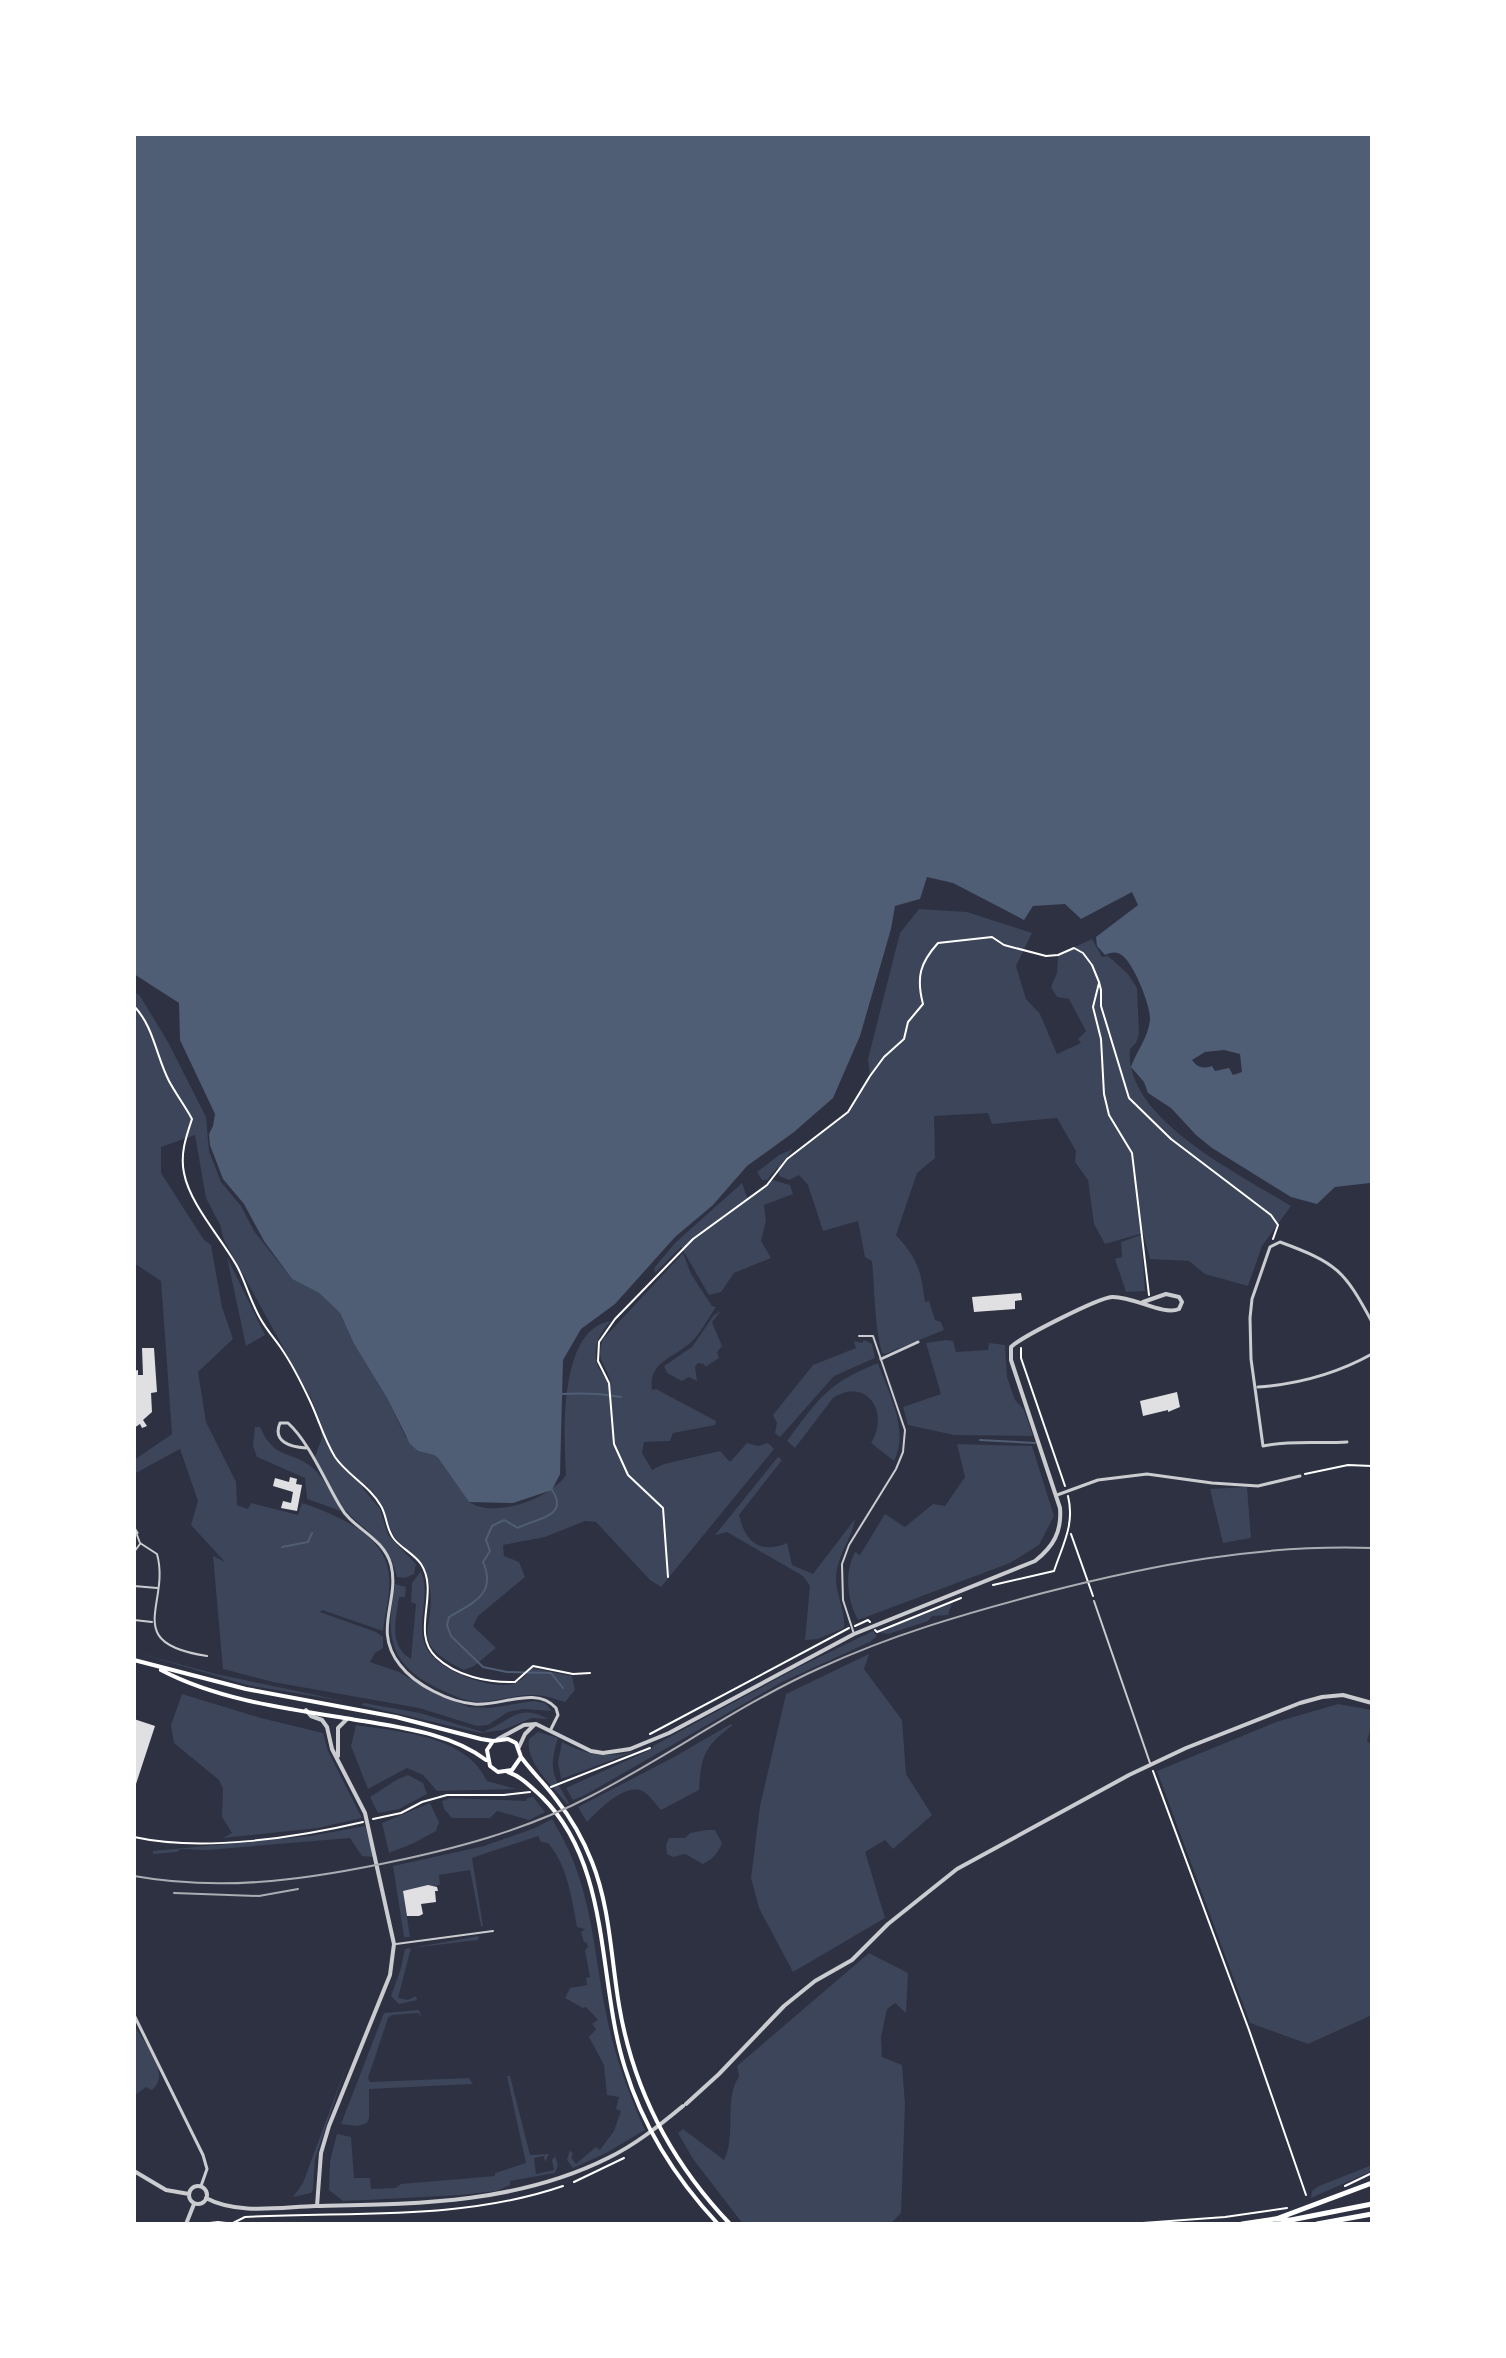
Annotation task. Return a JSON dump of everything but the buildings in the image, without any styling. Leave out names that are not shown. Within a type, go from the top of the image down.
[{"type":"highway","points":[[1242,2224],[1275,2219],[1372,2183]]},
{"type":"highway","points":[[1275,2219],[1291,2220],[1372,2204]]},
{"type":"highway","points":[[1317,2224],[1372,2214]]},
{"type":"main road","points":[[134,1660],[246,1689],[396,1717],[496,1740],[512,1740],[519,1747],[521,1757],[570,1817],[593,1865],[606,1915],[626,2038],[642,2091],[654,2118],[681,2165],[730,2224]]},
{"type":"main road","points":[[154,1667],[181,1680],[227,1694],[443,1738],[477,1753],[498,1772],[518,1775],[548,1803],[574,1843],[592,1894],[617,2040],[634,2095],[673,2169],[718,2224]]},
{"type":"main road","points":[[487,1761],[487,1750],[496,1740]]},
{"type":"main road","points":[[508,1772],[516,1767],[521,1757]]},
{"type":"street","points":[[1347,1442],[1313,1445],[1280,1442],[1263,1446],[1251,1359],[1252,1299],[1270,1247],[1280,1242],[1335,1266],[1349,1281],[1372,1322]]},
{"type":"street","points":[[496,1740],[524,1725],[536,1724],[591,1751],[630,1749],[669,1733],[854,1634],[1035,1561],[1050,1548],[1059,1531],[1061,1518],[1057,1495],[1011,1360],[1011,1347],[1098,1300],[1124,1298],[1172,1312],[1179,1309],[1182,1302],[1171,1294],[1143,1302]]},
{"type":"street","points":[[854,1634],[843,1600],[842,1564],[849,1545],[896,1469],[903,1452],[905,1430],[873,1336],[859,1336]]},
{"type":"street","points":[[881,1359],[918,1342]]},
{"type":"street","points":[[1256,1387],[1318,1378],[1345,1369],[1372,1354]]},
{"type":"street","points":[[306,1448],[296,1448],[281,1441],[278,1434],[280,1423],[288,1423],[294,1429],[306,1448],[344,1513],[372,1535],[387,1556],[392,1581],[386,1633],[389,1648],[400,1666],[422,1683],[461,1701],[492,1704],[539,1698],[556,1708],[558,1715],[551,1729]]},
{"type":"street","points":[[1057,1495],[1098,1480],[1147,1474],[1258,1486],[1300,1476]]},
{"type":"street","points":[[134,1528],[140,1543],[157,1554],[161,1568],[153,1622],[156,1630],[171,1646],[207,1656]]},
{"type":"street","points":[[134,1552],[140,1543]]},
{"type":"street","points":[[134,1586],[157,1588]]},
{"type":"street","points":[[1094,1601],[1151,1764]]},
{"type":"street","points":[[134,1620],[153,1622]]},
{"type":"street","points":[[206,2198],[219,2204],[244,2207],[460,2200],[506,2193],[565,2177],[609,2158],[685,2105],[784,2006],[815,1981],[852,1960],[888,1924],[937,1883],[1004,1842],[1151,1764],[1300,1703],[1343,1695],[1372,1703]]},
{"type":"street","points":[[306,1710],[327,1727],[332,1749],[365,1813],[394,1944],[390,1975],[321,2153],[317,2206]]},
{"type":"street","points":[[338,1758],[338,1728],[347,1719]]},
{"type":"street","points":[[519,1747],[525,1734],[536,1724]]},
{"type":"street","points":[[394,1944],[493,1931]]},
{"type":"street","points":[[134,2015],[203,2155],[207,2169],[201,2186]]},
{"type":"street","points":[[134,2171],[166,2190],[189,2194]]},
{"type":"street","points":[[189,2194],[193,2187],[201,2186]]},
{"type":"street","points":[[194,2203],[201,2203],[206,2198],[207,2193],[201,2186]]},
{"type":"street","points":[[186,2224],[194,2203],[189,2194]]},
{"type":"path","points":[[668,1577],[663,1508],[628,1475],[613,1442],[610,1387],[597,1355],[599,1342],[605,1331],[693,1239],[767,1185],[787,1159],[848,1112],[884,1057],[904,1039],[908,1022],[923,1004],[919,988],[923,960],[938,943],[992,937],[1004,945],[1046,956],[1074,948],[1083,953],[1099,982],[1101,1006],[1129,1098],[1171,1139],[1271,1215],[1278,1225],[1270,1247]]},
{"type":"path","points":[[1099,982],[1093,1007],[1101,1039],[1104,1094],[1109,1115],[1132,1153],[1136,1169],[1149,1299]]},
{"type":"path","points":[[134,1006],[143,1015],[168,1078],[192,1119],[183,1147],[186,1181],[221,1245],[240,1271],[258,1316],[297,1376],[337,1459],[381,1505],[393,1538],[421,1564],[427,1584],[424,1635],[428,1647],[436,1657],[467,1676],[507,1682],[522,1678],[533,1666],[573,1674],[590,1673]]},
{"type":"path","points":[[988,1586],[1052,1573],[1069,1533],[1071,1508],[1021,1358],[1020,1351],[1024,1344]]},
{"type":"path","points":[[1300,1476],[1348,1465],[1372,1466]]},
{"type":"path","points":[[1069,1533],[1094,1601]]},
{"type":"path","points":[[874,1630],[877,1632],[898,1625],[968,1595]]},
{"type":"path","points":[[646,1736],[851,1627],[868,1620],[871,1623]]},
{"type":"path","points":[[572,1780],[650,1747]]},
{"type":"path","points":[[1151,1764],[1306,2195]]},
{"type":"path","points":[[134,1837],[191,1844],[316,1832],[390,1815],[447,1795],[525,1793]]},
{"type":"path","points":[[574,2182],[624,2158]]},
{"type":"path","points":[[1335,2191],[1372,2173]]},
{"type":"path","points":[[1129,2224],[1252,2215],[1291,2207]]},
{"type":"path","points":[[201,2224],[235,2224]]},
{"type":"shaded area","points":[[134,134],[1372,134],[1370,1183],[1335,1187],[1317,1204],[1291,1197],[1212,1148],[1171,1108],[1148,1093],[1144,1082],[1131,1067],[1149,1026],[1150,1014],[1145,996],[1123,956],[1116,953],[1105,955],[1097,946],[1096,937],[1138,905],[1132,892],[1081,919],[1065,904],[1033,906],[1024,920],[953,883],[927,877],[920,899],[895,906],[860,1036],[833,1098],[794,1132],[747,1166],[713,1205],[675,1237],[615,1304],[581,1329],[563,1360],[560,1474],[552,1490],[513,1503],[469,1502],[438,1458],[418,1451],[410,1444],[340,1313],[319,1293],[292,1279],[264,1241],[244,1204],[223,1179],[210,1145],[209,1134],[215,1114],[180,1040],[179,1003],[134,974]],"holes":[[[1224,1050],[1240,1054],[1242,1072],[1233,1075],[1229,1068],[1215,1071],[1212,1066],[1201,1067],[1192,1060],[1205,1052]]]},
{"type":"shaded area","points":[[919,909],[967,912],[1032,933],[1016,966],[1026,999],[1040,1014],[1057,1054],[1081,1043],[1078,1039],[1086,1031],[1069,999],[1057,997],[1051,987],[1057,973],[1058,955],[1092,939],[1102,957],[1108,956],[1128,974],[1137,988],[1139,1034],[1130,1049],[1133,1075],[1145,1099],[1189,1142],[1291,1206],[1262,1246],[1248,1286],[1205,1274],[1189,1261],[1150,1259],[1143,1233],[1105,1244],[1094,1224],[1088,1180],[1075,1162],[1076,1151],[1057,1118],[992,1124],[988,1113],[934,1116],[935,1158],[917,1173],[896,1235],[914,1259],[925,1302],[929,1301],[935,1320],[941,1322],[944,1330],[882,1353],[872,1261],[865,1257],[858,1221],[823,1231],[808,1185],[799,1175],[789,1180],[779,1176],[778,1167],[767,1180],[762,1180],[757,1172],[779,1155],[793,1149],[780,1166],[848,1112],[870,1076],[868,1059],[900,933]]},
{"type":"shaded area","points":[[134,991],[168,1042],[206,1117],[209,1151],[221,1182],[292,1279],[319,1293],[340,1313],[405,1436],[418,1451],[438,1458],[469,1502],[492,1508],[521,1504],[548,1492],[566,1475],[565,1411],[573,1363],[581,1343],[594,1328],[611,1321],[600,1336],[596,1360],[611,1383],[601,1358],[603,1339],[683,1253],[691,1274],[712,1306],[716,1307],[693,1340],[657,1367],[652,1381],[652,1390],[656,1389],[716,1421],[715,1425],[673,1433],[670,1441],[644,1442],[642,1453],[652,1470],[664,1464],[720,1451],[730,1462],[747,1443],[758,1446],[768,1443],[774,1449],[661,1587],[650,1580],[596,1522],[585,1521],[545,1537],[503,1545],[504,1556],[519,1562],[525,1577],[478,1616],[473,1626],[496,1648],[464,1670],[445,1660],[429,1642],[427,1633],[431,1599],[426,1574],[393,1534],[376,1497],[366,1485],[362,1487],[380,1509],[388,1535],[416,1564],[414,1574],[405,1578],[397,1577],[384,1548],[343,1508],[314,1459],[322,1438],[311,1398],[224,1240],[206,1198],[195,1135],[161,1147],[161,1173],[204,1240],[211,1245],[222,1307],[233,1339],[198,1372],[206,1422],[236,1482],[237,1505],[248,1509],[251,1503],[298,1515],[302,1503],[356,1527],[378,1548],[389,1575],[383,1631],[322,1610],[320,1612],[383,1637],[383,1648],[375,1653],[370,1662],[399,1672],[438,1695],[469,1707],[490,1708],[533,1701],[545,1703],[552,1711],[523,1709],[508,1712],[488,1725],[477,1726],[419,1708],[273,1682],[223,1669],[213,1556],[225,1562],[191,1525],[198,1501],[180,1449],[134,1474],[134,1460],[172,1434],[161,1281],[134,1263]]},
{"type":"shaded area","points":[[773,1180],[790,1185],[793,1194],[764,1205],[766,1221],[761,1241],[771,1258],[734,1273],[721,1292],[709,1295],[681,1247],[655,1273],[654,1268],[675,1243],[742,1183],[748,1200]]},
{"type":"shaded area","points":[[1141,1235],[1145,1291],[1126,1292],[1115,1259],[1122,1257],[1121,1242]]},
{"type":"shaded area","points":[[227,1257],[265,1335],[246,1346]]},
{"type":"shaded area","points":[[721,1311],[712,1322],[722,1346],[717,1352],[719,1358],[705,1367],[698,1363],[695,1367],[697,1381],[689,1377],[682,1381],[667,1373],[664,1366],[692,1347],[714,1315]]},
{"type":"shaded area","points":[[864,1340],[872,1344],[875,1358],[834,1376],[780,1437],[775,1433],[777,1423],[773,1415],[813,1365],[856,1348],[854,1341],[862,1343]]},
{"type":"shaded area","points":[[953,1341],[956,1352],[988,1350],[989,1343],[1005,1345],[1007,1377],[1033,1436],[954,1435],[908,1425],[903,1407],[941,1394],[926,1343]]},
{"type":"shaded area","points":[[878,1363],[899,1424],[900,1437],[894,1461],[871,1443],[878,1420],[876,1410],[872,1401],[856,1392],[833,1398],[795,1448],[787,1441],[825,1394],[846,1378]]},
{"type":"shaded area","points":[[255,1427],[260,1427],[277,1450],[313,1468],[341,1511],[307,1499],[305,1478],[257,1457],[253,1446]]},
{"type":"shaded area","points":[[957,1444],[1032,1446],[1054,1516],[1039,1545],[1010,1563],[858,1620],[848,1586],[849,1569],[855,1552],[860,1555],[885,1514],[905,1527],[933,1504],[945,1506],[965,1477]]},
{"type":"shaded area","points":[[778,1457],[782,1460],[739,1515],[745,1532],[755,1543],[769,1547],[787,1543],[792,1565],[813,1574],[855,1519],[836,1576],[844,1628],[818,1639],[805,1640],[810,1586],[803,1576],[727,1532],[715,1535]]},
{"type":"shaded area","points":[[1247,1487],[1251,1538],[1223,1543],[1210,1489]]},
{"type":"shaded area","points":[[421,1571],[425,1590],[422,1627],[430,1654],[463,1676],[490,1684],[516,1683],[531,1668],[572,1676],[575,1690],[565,1702],[534,1695],[473,1701],[437,1688],[408,1668],[394,1646],[391,1633],[392,1602],[395,1584],[406,1587],[405,1597],[399,1597],[395,1631],[399,1647],[411,1659],[416,1604],[411,1602],[412,1583]]},
{"type":"shaded area","points":[[952,1603],[948,1615],[932,1616],[928,1621],[888,1634],[879,1632]]},
{"type":"shaded area","points":[[873,1631],[877,1636],[870,1642],[782,1682],[587,1794],[573,1800],[566,1788],[652,1749],[797,1668]]},
{"type":"shaded area","points":[[134,1652],[216,1674],[349,1702],[247,1685]]},
{"type":"shaded area","points":[[869,1654],[864,1669],[902,1720],[906,1774],[932,1815],[893,1849],[885,1840],[865,1852],[885,1918],[793,1972],[759,1908],[751,1878],[760,1806],[786,1694]]},
{"type":"shaded area","points":[[182,1694],[323,1733],[328,1751],[362,1818],[318,1828],[223,1838],[232,1833],[222,1817],[223,1789],[219,1780],[174,1743],[171,1725]]},
{"type":"shaded area","points":[[1338,1704],[1372,1710],[1367,1741],[1372,1745],[1372,2015],[1308,2044],[1250,2023],[1157,1771],[1276,1722]]},
{"type":"shaded area","points":[[361,1705],[420,1713],[483,1732],[521,1713],[537,1714],[548,1719],[532,1718],[503,1730],[480,1733]]},
{"type":"shaded area","points":[[731,1724],[706,1753],[699,1790],[661,1810],[645,1792],[627,1791],[612,1799],[587,1822],[578,1807]]},
{"type":"shaded area","points":[[356,1725],[430,1738],[448,1745],[477,1766],[487,1781],[516,1789],[437,1791],[423,1775],[407,1768],[368,1789],[351,1746]]},
{"type":"shaded area","points":[[538,1732],[558,1738],[553,1766],[567,1804],[531,1757],[529,1739]]},
{"type":"shaded area","points":[[562,1742],[598,1754],[616,1755],[636,1751],[561,1779],[558,1762]]},
{"type":"shaded area","points":[[408,1775],[423,1783],[427,1794],[399,1809],[378,1813],[370,1797]]},
{"type":"shaded area","points":[[533,1797],[545,1812],[529,1820],[497,1811],[490,1818],[452,1818],[442,1801],[450,1798],[526,1801]]},
{"type":"shaded area","points":[[430,1803],[439,1822],[436,1831],[389,1853],[382,1823]]},
{"type":"shaded area","points":[[552,1819],[583,1890],[613,2043],[645,2130],[573,2168],[567,2160],[570,2150],[576,2164],[596,2147],[600,2150],[614,2131],[621,2111],[616,2109],[619,2097],[607,2095],[604,2065],[589,2037],[596,2029],[592,2024],[598,2020],[586,2007],[565,1998],[570,1988],[587,1985],[586,1978],[590,1977],[585,1950],[588,1947],[581,1932],[585,1929],[577,1927],[568,1882],[560,1861],[548,1843],[541,1842],[538,1836],[472,1858],[483,1926],[470,1870],[439,1875],[440,1885],[403,1891],[410,1937],[404,1937],[393,1866],[484,1846]]},
{"type":"shaded area","points":[[365,1826],[374,1857],[362,1856],[350,1838],[207,1850],[181,1849],[153,1854],[153,1851],[310,1836]]},
{"type":"shaded area","points":[[715,1830],[722,1843],[715,1855],[703,1864],[685,1854],[673,1857],[667,1854],[669,1838],[685,1838],[690,1833]]},
{"type":"shaded area","points":[[479,1936],[478,1940],[411,1948],[398,1998],[408,2000],[416,1996],[417,2000],[399,2004],[391,1996],[405,1949]]},
{"type":"shaded area","points":[[869,1953],[908,1973],[906,2013],[895,2003],[887,2009],[881,2037],[882,2057],[902,2065],[905,2104],[901,2213],[890,2224],[743,2224],[693,2159],[678,2133],[683,2129],[724,2160],[730,2140],[732,2097],[739,2076],[737,2066]]},
{"type":"shaded area","points":[[419,2010],[421,2017],[418,2013],[388,2018],[368,2078],[370,2082],[469,2078],[473,2084],[369,2089],[367,2123],[358,2126],[341,2124],[384,2013]]},
{"type":"shaded area","points":[[134,2025],[154,2058],[159,2075],[152,2090],[146,2087],[134,2096]]},
{"type":"shaded area","points":[[347,2064],[315,2159],[313,2189],[311,2193],[293,2197],[303,2183]]},
{"type":"shaded area","points":[[507,2076],[510,2076],[530,2155],[549,2154],[545,2162],[544,2156],[534,2158],[536,2174],[554,2170],[552,2160],[555,2156],[558,2165],[555,2173],[510,2181],[510,2185],[496,2191],[460,2195],[343,2201],[329,2190],[330,2161],[337,2134],[351,2137],[354,2178],[370,2178],[371,2189],[495,2176],[495,2173],[526,2163]]},
{"type":"shaded area","points":[[1372,2165],[1372,2171],[1311,2198],[1312,2191],[1319,2186]]},
{"type":"waterway","points":[[561,1394],[621,1397]]},
{"type":"waterway","points":[[980,1440],[1035,1443]]},
{"type":"waterway","points":[[552,1490],[557,1506],[547,1516],[518,1528],[504,1520],[492,1526],[486,1540],[490,1551],[483,1562],[487,1573],[485,1590],[474,1602],[449,1617],[447,1625],[451,1636],[483,1667],[507,1672],[551,1673],[563,1688]]},
{"type":"waterway","points":[[282,1547],[308,1542],[312,1533]]},
{"type":"railway","points":[[134,1876],[196,1883],[258,1882],[319,1875],[436,1852],[515,1829],[566,1808],[790,1682],[874,1645],[930,1626],[1043,1593],[1165,1565],[1288,1549],[1372,1548]]},
{"type":"railway","points":[[174,1893],[259,1896],[298,1889]]}]
